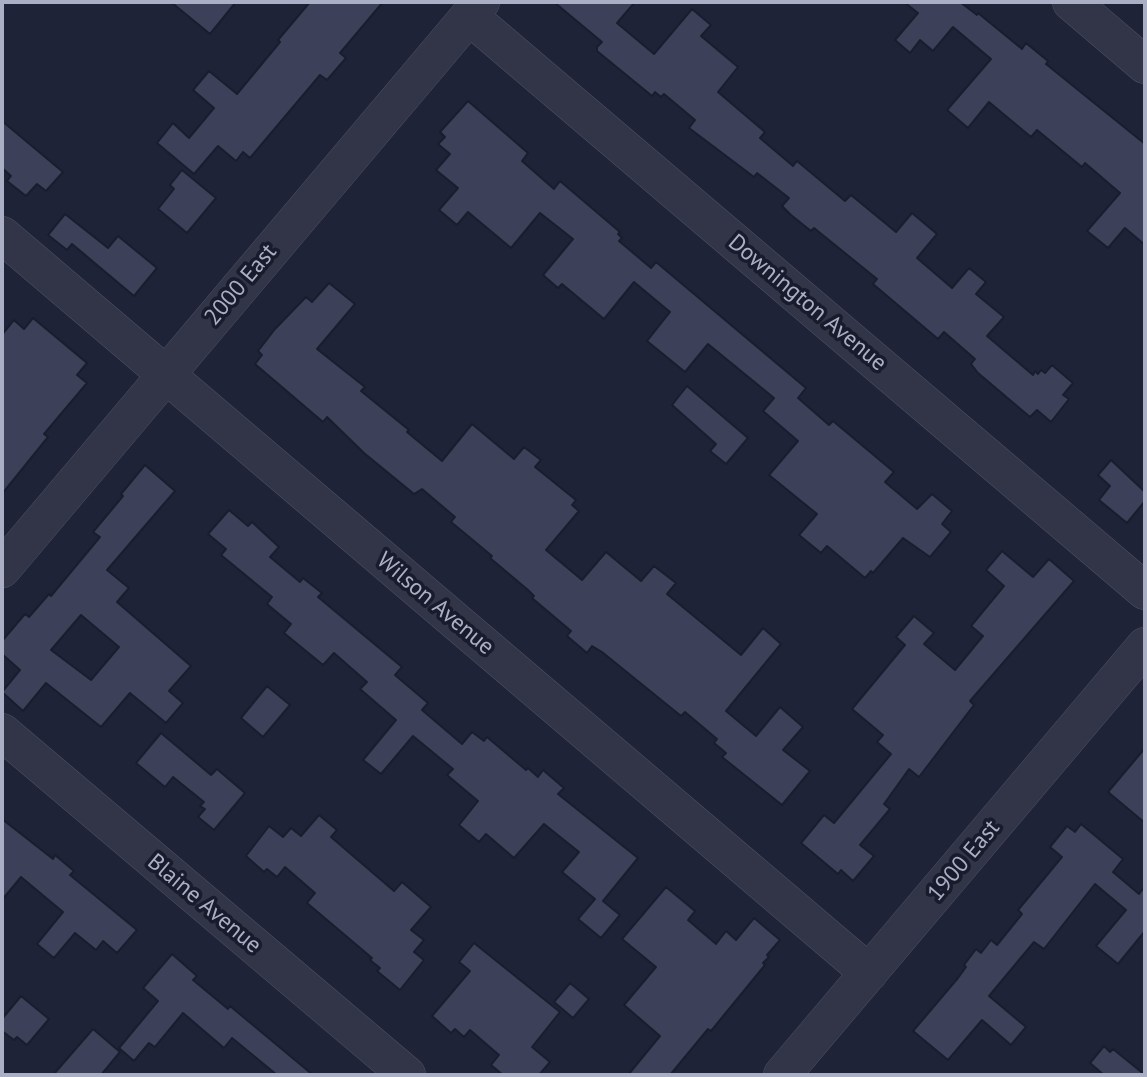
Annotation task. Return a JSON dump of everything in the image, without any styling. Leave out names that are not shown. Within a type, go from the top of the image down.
[{"type":"street","points":[[1071,2],[1145,65]]},
{"type":"street","name":"2000 East","points":[[2,569],[475,9]]},
{"type":"street","name":"Downington Avenue","points":[[475,9],[1145,591]]},
{"type":"street","name":"Wilson Avenue","points":[[2,235],[869,973]]},
{"type":"street","name":"1900 East","points":[[782,1075],[1145,646]]},
{"type":"street","name":"Blaine Avenue","points":[[2,732],[407,1075]]},
{"type":"building","points":[[171,2],[236,2],[210,34]]},
{"type":"building","points":[[310,2],[383,2],[340,53],[346,58],[327,80],[320,75],[250,158],[243,152],[236,161],[218,146],[194,174],[157,143],[173,123],[189,138],[214,108],[193,90],[209,71],[237,94]]},
{"type":"building","points":[[554,2],[635,2],[617,23],[654,54],[692,9],[711,25],[701,36],[738,67],[718,92],[765,132],[760,138],[793,166],[797,161],[845,201],[851,195],[896,232],[912,213],[937,234],[917,258],[952,288],[969,268],[986,282],[976,294],[1004,317],[987,336],[1033,375],[1035,371],[1038,374],[1041,370],[1045,373],[1052,365],[1073,383],[1063,395],[1069,399],[1051,422],[1037,410],[1030,417],[978,373],[971,364],[975,359],[944,332],[938,339],[873,284],[877,279],[814,228],[811,231],[791,215],[782,206],[789,198],[757,173],[754,177],[689,128],[695,120],[664,94],[661,97],[655,92],[652,96],[597,51],[602,42]]},
{"type":"building","points":[[904,2],[960,2],[977,15],[978,13],[1022,49],[1026,43],[1048,61],[1046,64],[1145,144],[1145,245],[1125,228],[1108,248],[1087,231],[1120,193],[1085,163],[1082,167],[1037,130],[1031,137],[989,102],[968,128],[947,110],[991,59],[953,27],[933,51],[920,40],[910,53],[895,40],[918,13]]},
{"type":"building","points":[[468,101],[528,153],[522,161],[554,189],[560,181],[620,232],[618,234],[622,238],[619,241],[651,268],[656,262],[806,388],[798,398],[829,425],[833,421],[894,472],[885,482],[917,509],[932,494],[952,511],[942,524],[951,532],[930,557],[903,538],[873,573],[871,571],[865,578],[827,546],[821,553],[799,535],[817,514],[769,475],[798,441],[763,411],[774,398],[708,344],[685,372],[647,341],[670,312],[634,282],[604,319],[562,284],[558,288],[543,275],[573,239],[540,213],[511,248],[468,212],[457,225],[439,210],[458,188],[436,170],[450,154],[438,144],[445,137],[440,132]]},
{"type":"building","points":[[2,121],[63,172],[46,191],[37,184],[26,196],[7,181],[11,176],[2,168]]},
{"type":"building","points":[[182,170],[216,198],[187,233],[158,209],[174,189],[170,185]]},
{"type":"building","points":[[65,214],[108,248],[118,236],[157,268],[134,296],[72,244],[67,250],[48,235]]},
{"type":"building","points":[[329,283],[355,304],[317,349],[365,387],[361,391],[442,461],[472,424],[514,459],[524,447],[541,460],[535,467],[576,500],[572,505],[579,511],[546,550],[582,580],[606,552],[641,581],[654,566],[676,583],[667,594],[741,655],[763,628],[781,644],[726,711],[756,736],[780,707],[803,727],[783,750],[810,771],[782,805],[722,757],[726,753],[714,743],[717,739],[685,712],[681,716],[602,652],[592,646],[587,653],[567,636],[571,631],[532,598],[534,596],[528,590],[490,558],[492,556],[451,522],[455,517],[422,489],[414,494],[364,453],[327,417],[323,422],[255,364],[262,355],[258,351],[275,329],[306,297],[312,302]]},
{"type":"building","points":[[33,318],[87,363],[77,375],[87,383],[44,434],[48,437],[2,494],[2,335],[14,320],[24,329]]},
{"type":"building","points":[[687,386],[748,438],[726,464],[710,451],[716,444],[672,405]]},
{"type":"building","points":[[1111,460],[1145,492],[1145,501],[1127,523],[1099,500],[1110,486],[1098,475]]},
{"type":"building","points":[[145,465],[175,491],[107,570],[129,588],[117,602],[191,666],[169,691],[183,703],[166,723],[130,693],[101,727],[46,683],[23,711],[2,692],[20,670],[2,654],[2,641],[25,614],[29,617],[49,594],[51,596],[100,537],[93,532],[123,496],[121,494]],"holes":[[[81,615],[119,647],[91,680],[51,650]]]},
{"type":"building","points":[[229,510],[248,526],[252,522],[279,547],[270,557],[300,582],[303,578],[322,593],[318,597],[402,667],[395,675],[428,703],[422,710],[462,744],[472,732],[484,741],[487,737],[538,777],[543,770],[564,788],[558,794],[638,858],[603,901],[620,915],[601,938],[578,919],[595,899],[562,872],[579,852],[544,824],[514,858],[486,834],[479,842],[459,825],[478,801],[447,775],[453,769],[413,736],[381,774],[363,760],[396,720],[360,689],[367,682],[334,653],[323,665],[284,633],[291,624],[267,604],[272,597],[221,555],[226,549],[208,534]]},
{"type":"building","points":[[1002,551],[1033,577],[1049,559],[1074,581],[970,701],[974,705],[919,777],[909,769],[884,804],[890,809],[860,845],[874,856],[853,881],[841,870],[838,874],[801,843],[824,815],[834,823],[891,754],[877,742],[883,735],[852,709],[905,645],[896,637],[914,616],[934,633],[924,644],[955,670],[983,636],[971,626],[1004,586],[986,570]]},
{"type":"building","points":[[267,686],[290,705],[263,737],[241,718]]},
{"type":"building","points":[[161,733],[211,775],[217,769],[245,793],[214,830],[198,817],[205,809],[200,806],[204,802],[173,777],[165,787],[136,763]]},
{"type":"building","points":[[1145,748],[1145,823],[1108,792]]},
{"type":"building","points":[[319,815],[337,830],[331,837],[394,891],[402,882],[431,907],[411,930],[424,940],[414,952],[424,960],[400,990],[377,971],[380,968],[370,960],[372,958],[307,903],[315,893],[285,867],[277,877],[267,869],[264,872],[246,856],[269,826],[283,837],[291,828],[301,836]]},
{"type":"building","points":[[2,819],[53,859],[55,855],[74,871],[70,875],[137,930],[117,953],[103,941],[96,950],[75,933],[54,958],[37,944],[63,912],[21,877],[2,900]]},
{"type":"building","points":[[1081,824],[1123,859],[1113,872],[1139,894],[1145,886],[1145,931],[1118,964],[1096,946],[1126,910],[1095,884],[1044,949],[1034,942],[989,996],[1026,1027],[1011,1045],[982,1020],[948,1060],[913,1031],[958,978],[976,949],[981,953],[991,940],[997,945],[1022,914],[1018,910],[1062,857],[1050,847],[1067,826],[1075,832]]},
{"type":"building","points":[[666,887],[695,911],[688,920],[716,944],[726,931],[736,940],[754,918],[780,940],[767,955],[769,957],[763,963],[765,965],[711,1031],[708,1029],[670,1075],[628,1075],[660,1036],[624,1005],[656,967],[622,939]]},
{"type":"building","points":[[474,943],[560,1012],[532,1047],[550,1062],[539,1075],[503,1075],[491,1065],[499,1055],[470,1030],[464,1037],[455,1029],[451,1033],[432,1016],[470,971],[459,962]]},
{"type":"building","points":[[172,954],[197,976],[193,980],[228,1009],[230,1006],[313,1075],[277,1075],[232,1038],[224,1048],[183,1013],[155,1047],[149,1043],[134,1061],[119,1048],[158,1001],[143,988]]},
{"type":"building","points":[[570,983],[589,999],[573,1018],[554,1002]]},
{"type":"building","points":[[21,996],[49,1019],[27,1045],[2,1031],[2,1019]]},
{"type":"building","points":[[93,1029],[120,1052],[101,1075],[53,1075]]},
{"type":"building","points":[[1104,1046],[1110,1052],[1113,1049],[1145,1075],[1104,1075],[1090,1063]]}]
